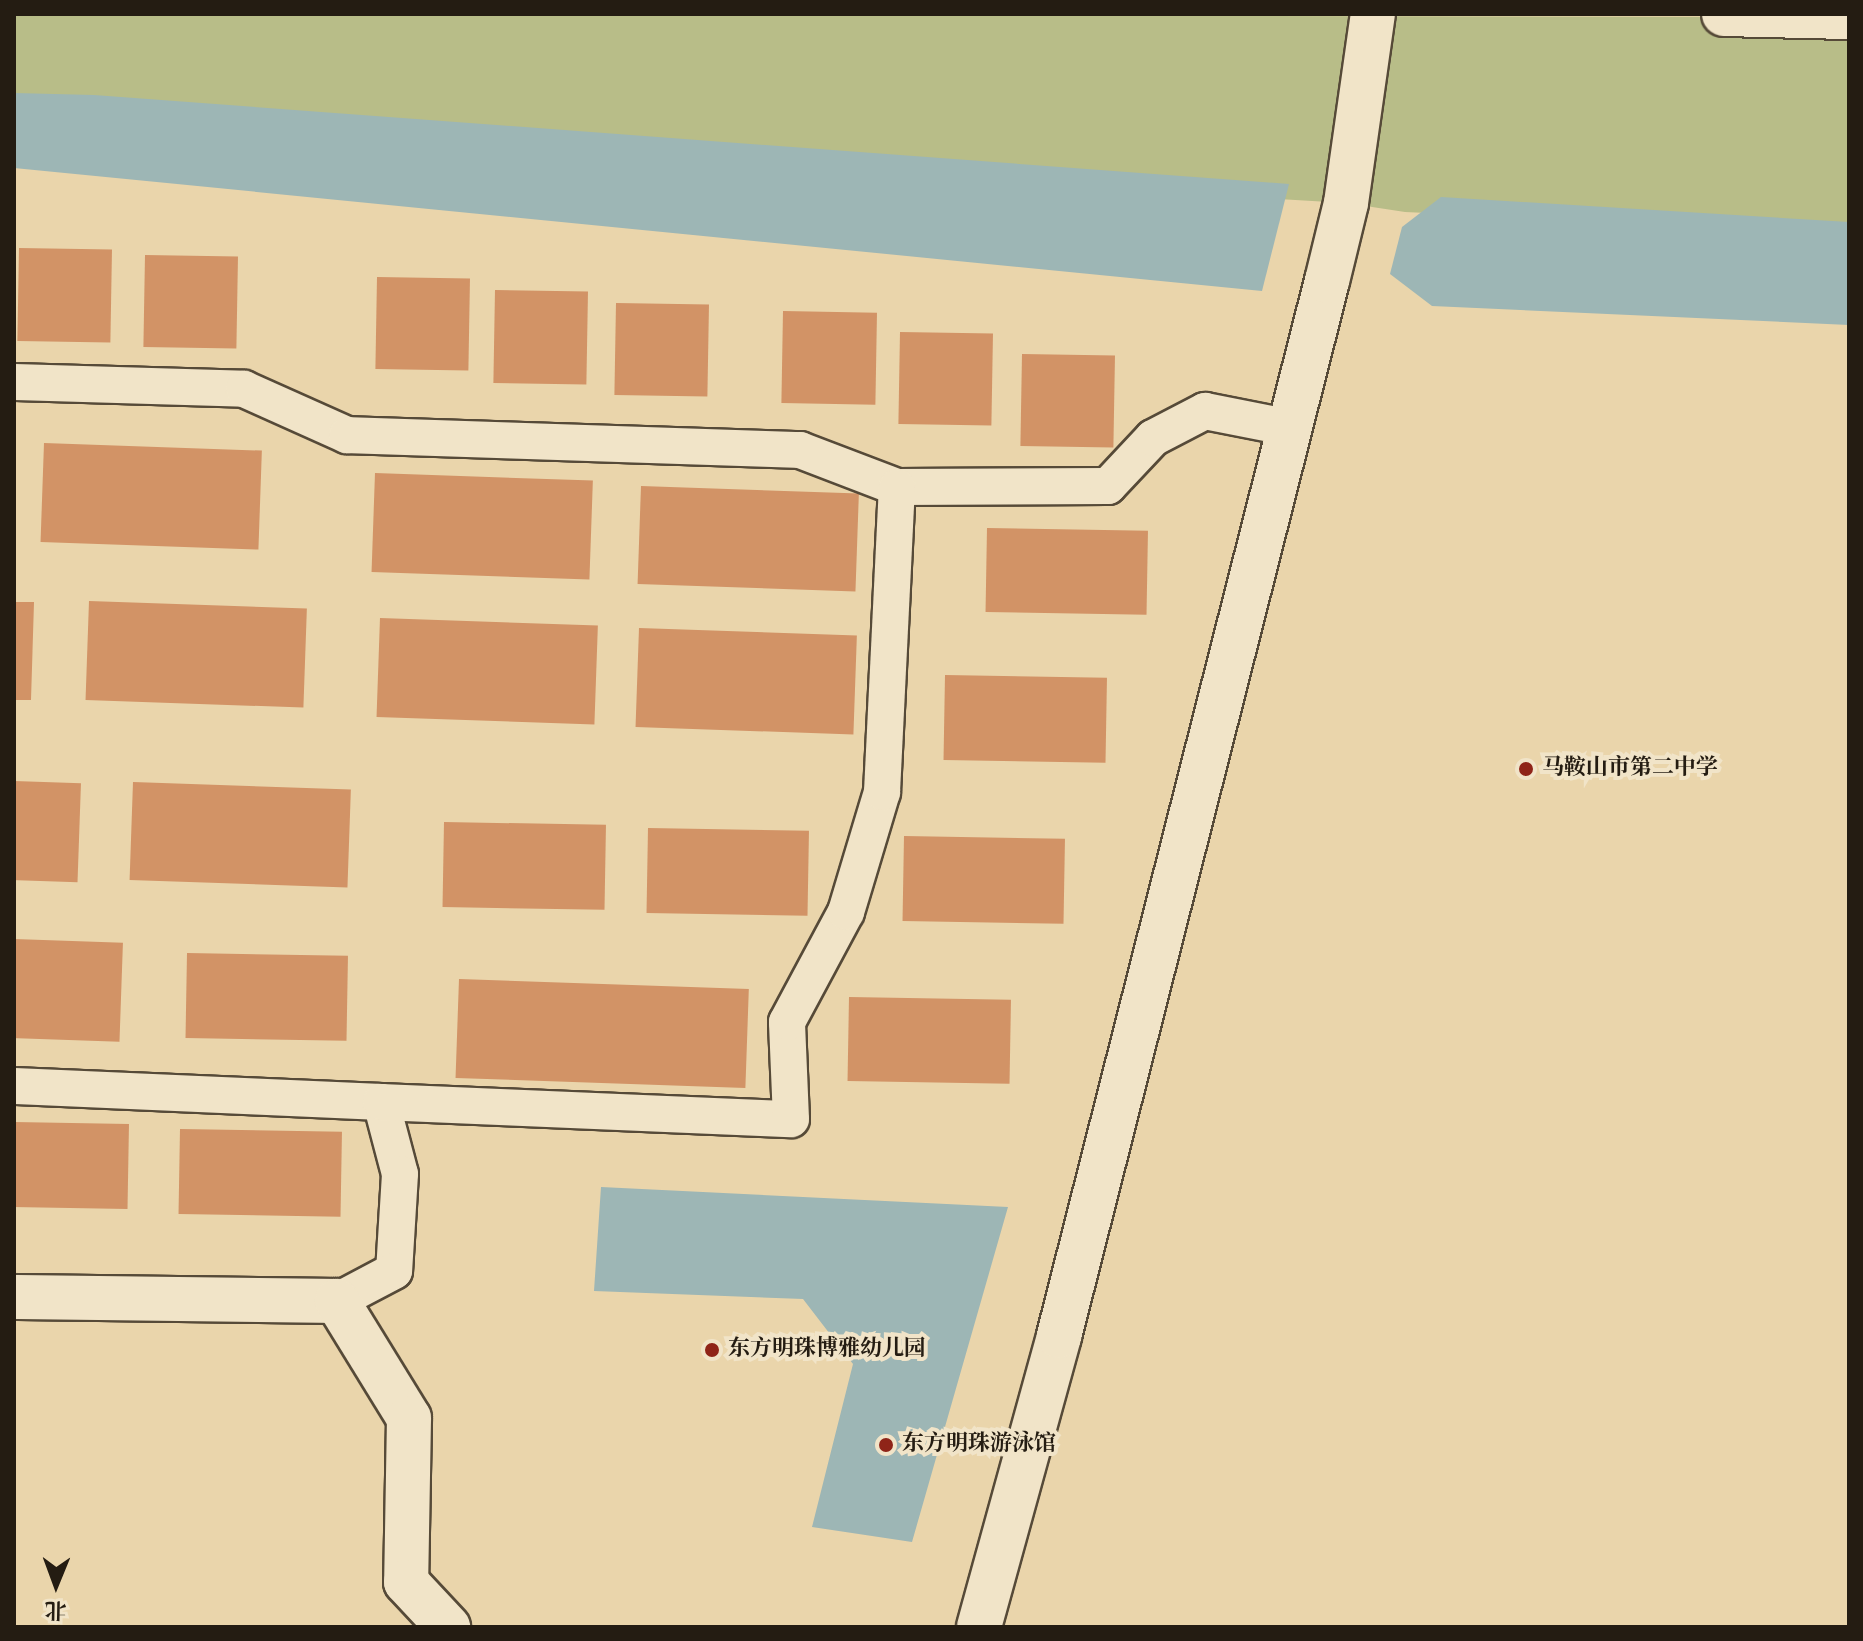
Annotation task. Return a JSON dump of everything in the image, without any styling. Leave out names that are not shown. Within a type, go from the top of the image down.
[{"type":"street","points":[[979,1627],[1207,764],[1286,427],[1346,203],[1373,14]]},
{"type":"street","points":[[1724,14],[1849,17]]},
{"type":"street","points":[[14,382],[244,389],[347,435],[800,450],[897,487],[1108,486],[1153,438],[1205,411],[1286,427]]},
{"type":"street","points":[[14,1086],[791,1119],[787,1022],[846,912],[882,792],[897,487]]},
{"type":"street","points":[[14,1297],[337,1301],[394,1271],[400,1174],[381,1102]]},
{"type":"street","points":[[337,1301],[409,1418],[406,1582],[448,1627]]},
{"type":"green space","points":[[14,14],[1849,17],[1849,232],[1405,212],[1346,203],[14,126]]},
{"type":"water","points":[[14,93],[94,95],[1289,184],[1262,291],[14,168]]},
{"type":"water","points":[[1441,197],[1849,222],[1849,325],[1432,306],[1390,274],[1402,227]]},
{"type":"water","name":"东方明珠游泳馆","points":[[601,1187],[1008,1207],[912,1542],[812,1527],[853,1364],[803,1299],[594,1291]]},
{"type":"building","points":[[19,248],[112,250],[110,343],[17,341]]},
{"type":"building","points":[[145,255],[238,257],[236,349],[143,347]]},
{"type":"building","points":[[377,277],[470,279],[468,371],[375,369]]},
{"type":"building","points":[[495,290],[588,292],[586,385],[493,383]]},
{"type":"building","points":[[616,303],[709,305],[707,397],[614,395]]},
{"type":"building","points":[[783,311],[877,313],[875,405],[781,403]]},
{"type":"building","points":[[900,332],[993,334],[991,426],[898,424]]},
{"type":"building","points":[[1022,354],[1115,356],[1113,448],[1020,446]]},
{"type":"building","points":[[44,443],[262,451],[258,550],[41,542]]},
{"type":"building","points":[[375,473],[593,481],[589,580],[372,572]]},
{"type":"building","points":[[641,486],[859,494],[855,592],[638,584]]},
{"type":"building","points":[[987,528],[1148,531],[1147,615],[986,612]]},
{"type":"building","points":[[89,601],[307,609],[303,708],[86,700]]},
{"type":"building","points":[[14,602],[34,602],[31,700],[14,700]]},
{"type":"building","points":[[380,618],[598,626],[594,725],[377,717]]},
{"type":"building","points":[[639,628],[857,636],[853,735],[636,727]]},
{"type":"building","points":[[945,675],[1107,678],[1105,763],[944,760]]},
{"type":"building","points":[[14,781],[81,783],[78,882],[14,880]]},
{"type":"building","points":[[133,782],[351,790],[347,888],[130,880]]},
{"type":"building","points":[[444,822],[606,825],[604,910],[443,907]]},
{"type":"building","points":[[648,828],[809,831],[807,916],[647,913]]},
{"type":"building","points":[[904,836],[1065,839],[1063,924],[903,921]]},
{"type":"building","points":[[14,939],[123,943],[119,1042],[14,1038]]},
{"type":"building","points":[[187,953],[348,956],[346,1041],[186,1038]]},
{"type":"building","points":[[459,979],[749,989],[745,1088],[456,1078]]},
{"type":"building","points":[[849,997],[1011,1000],[1010,1084],[848,1081]]},
{"type":"building","points":[[14,1122],[129,1124],[127,1209],[14,1207]]},
{"type":"building","points":[[180,1129],[342,1132],[340,1217],[179,1214]]},
{"type":"place","name":"马鞍山市第二中学","points":[[1526,769]]},
{"type":"place","name":"东方明珠博雅幼儿园","points":[[712,1350]]},
{"type":"place","name":"东方明珠游泳馆","points":[[886,1445]]}]
